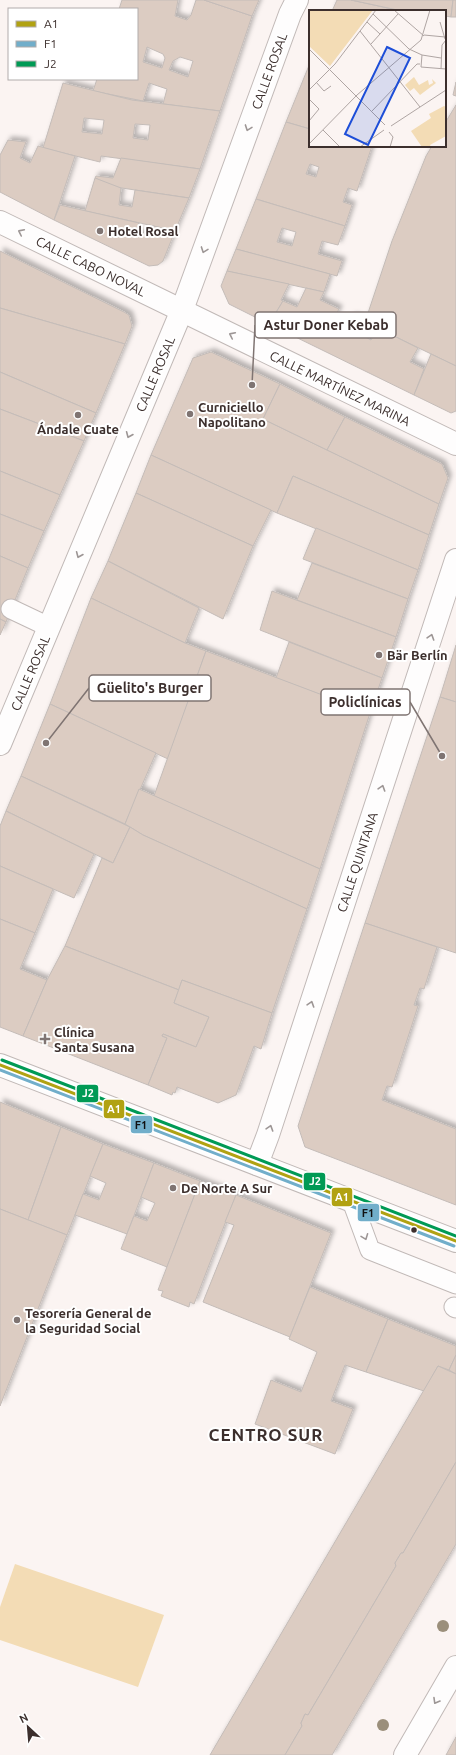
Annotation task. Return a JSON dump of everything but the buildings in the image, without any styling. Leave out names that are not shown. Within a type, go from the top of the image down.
[{"type":"street","name":"CALLE ROSAL","points":[[0,744],[182,310],[290,14],[297,0]]},
{"type":"street","name":"CALLE CABO NOVAL","points":[[0,222],[182,310]]},
{"type":"street","name":"CALLE MARTÍNEZ MARINA","points":[[182,310],[456,444]]},
{"type":"street","name":"CALLE QUINTANA","points":[[257,1164],[456,560]]},
{"type":"street","points":[[0,1065],[456,1241]]},
{"type":"street","points":[[405,1755],[456,1667]]},
{"type":"lane","points":[[11,609],[49,626]]},
{"type":"lane","points":[[352,1201],[370,1250],[456,1284]]},
{"type":"shaded area","points":[[15,1564],[164,1615],[138,1687],[0,1640],[0,1607]]},
{"type":"transit line","name":"J2","points":[[2,1060],[456,1236]]},
{"type":"transit line","name":"A1","points":[[0,1065],[456,1241]]},
{"type":"transit line","name":"F1","points":[[0,1070],[454,1246]]},
{"type":"place","name":"Hotel Rosal","points":[[100,231]]},
{"type":"place","name":"Astur Doner Kebab","points":[[252,385]]},
{"type":"place","name":"Curniciello Napolitano","points":[[190,414]]},
{"type":"place","name":"Ándale Cuate","points":[[78,415]]},
{"type":"place","name":"Bär Berlín","points":[[379,655]]},
{"type":"place","name":"Güelito's Burger","points":[[46,743]]},
{"type":"place","name":"Policlínicas","points":[[442,756]]},
{"type":"place","name":"Clínica Santa Susana","points":[[45,1039]]},
{"type":"place","name":"De Norte A Sur","points":[[173,1188]]},
{"type":"place","name":"Tesorería General de la Seguridad Social","points":[[17,1320]]},
{"type":"district","name":"CENTRO SUR","points":[[266,1435]]}]
